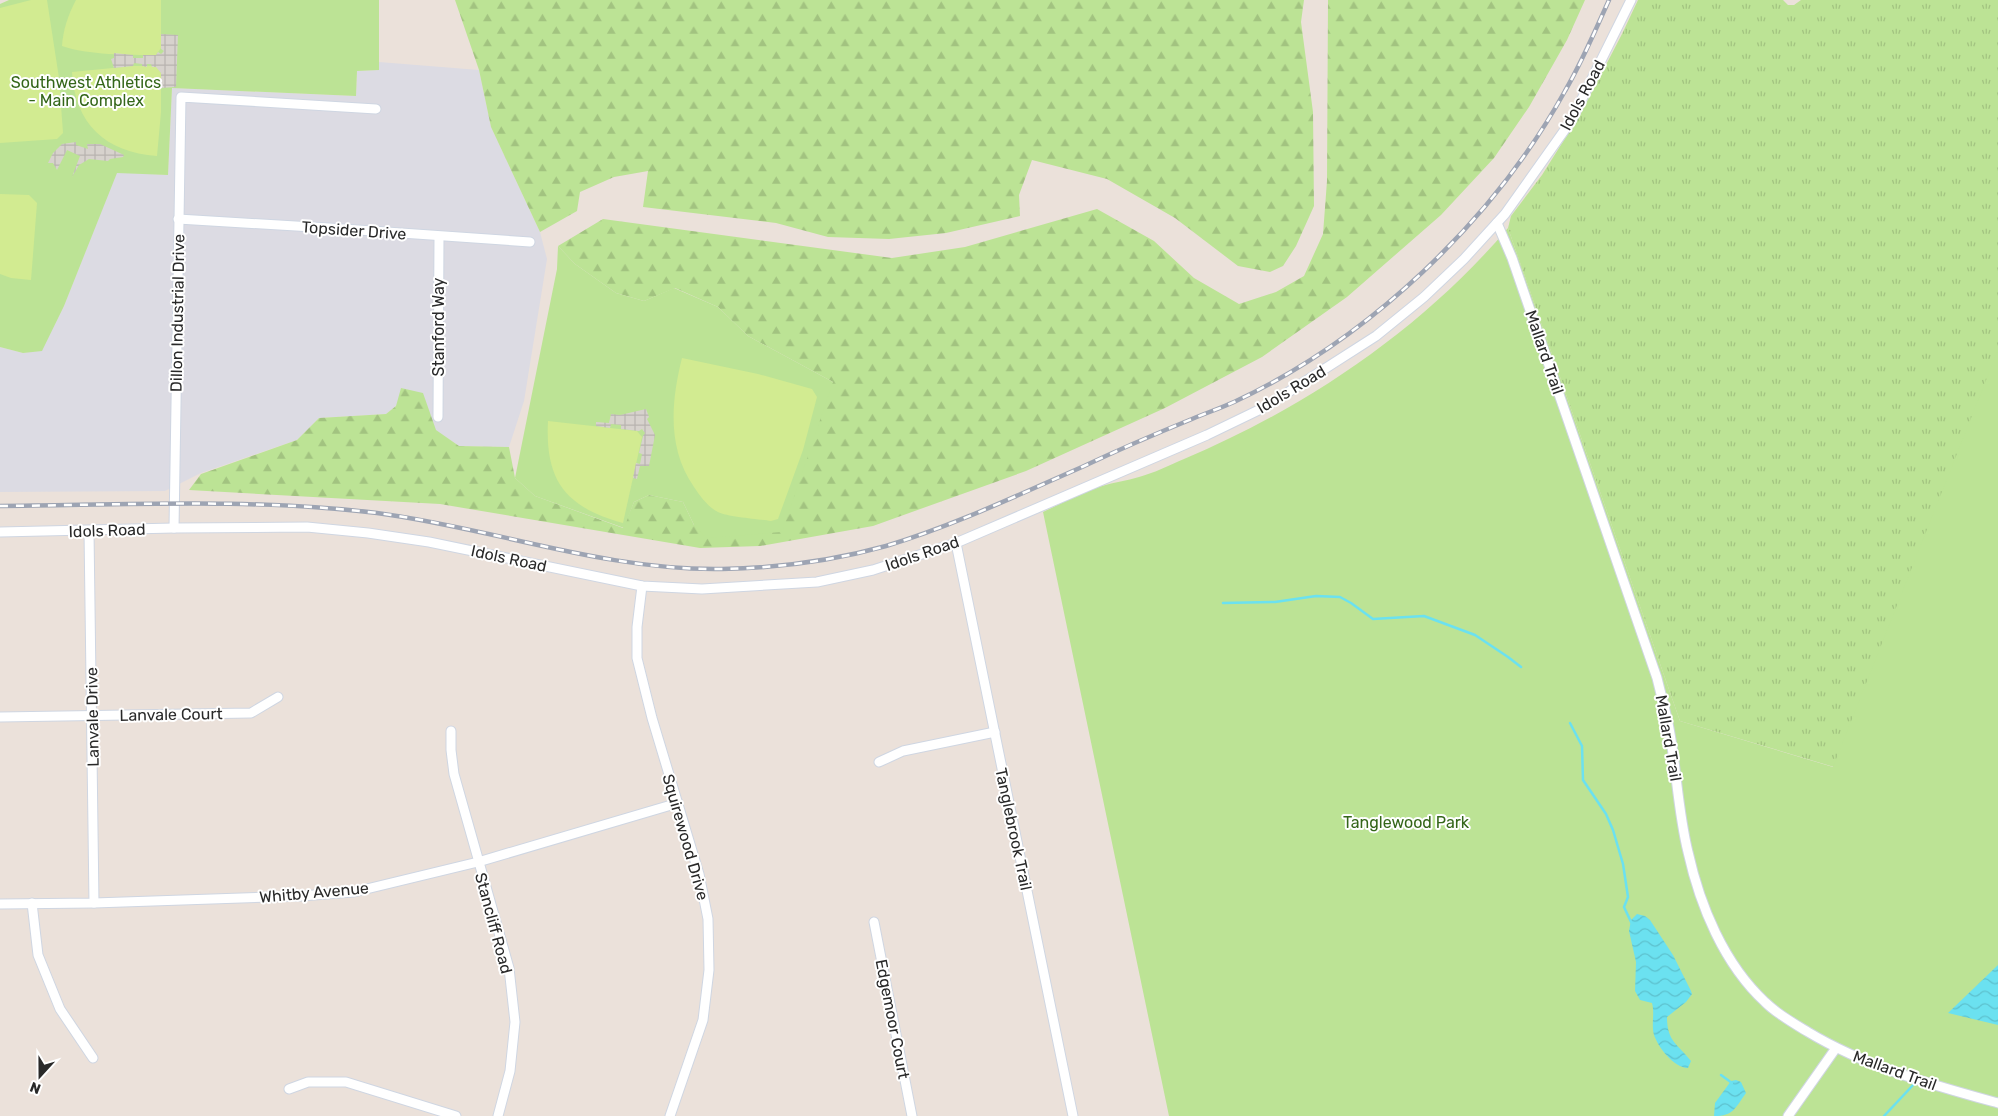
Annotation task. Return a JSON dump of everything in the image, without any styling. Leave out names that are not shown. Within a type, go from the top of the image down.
[{"type":"street","name":"Idols Road","points":[[0,532],[307,527],[368,533],[428,542],[642,586],[702,589],[817,582],[873,570],[956,543],[1207,435],[1265,407],[1376,336],[1424,297],[1464,259],[1497,223],[1571,121],[1631,0]]},
{"type":"street","name":"Dillon Industrial Drive","points":[[174,528],[181,97],[376,109]]},
{"type":"street","name":"Topsider Drive","points":[[178,219],[530,242]]},
{"type":"street","name":"Mallard Trail","points":[[1497,223],[1516,267],[1658,678],[1671,737],[1684,837],[1694,876],[1708,914],[1734,964],[1760,997],[1795,1024],[1836,1048],[1895,1072],[1998,1104]]},
{"type":"street","name":"Stanford Way","points":[[438,417],[439,236]]},
{"type":"street","name":"Lanvale Drive","points":[[89,530],[94,903]]},
{"type":"street","name":"Tanglebrook Trail","points":[[956,543],[1073,1116]]},
{"type":"street","name":"Squirewood Drive","points":[[642,586],[637,627],[637,658],[652,718],[699,874],[708,919],[709,970],[703,1020],[670,1116]]},
{"type":"street","name":"Lanvale Court","points":[[0,717],[251,713],[278,697]]},
{"type":"street","name":"Stancliff Road","points":[[451,731],[450,750],[454,774],[508,968],[515,1022],[510,1071],[498,1116]]},
{"type":"street","points":[[879,762],[904,750],[994,732]]},
{"type":"street","name":"Whitby Avenue","points":[[0,904],[301,896],[354,892],[478,862],[678,803]]},
{"type":"street","points":[[32,903],[38,955],[60,1009],[93,1058]]},
{"type":"street","name":"Edgemoor Court","points":[[874,922],[912,1116]]},
{"type":"street","points":[[1788,1116],[1836,1048]]},
{"type":"street","points":[[289,1089],[308,1082],[346,1082],[456,1116]]},
{"type":"shaded area","points":[[161,34],[178,35],[176,87],[161,88],[161,73],[156,67],[152,67],[151,64],[147,64],[147,67],[134,63],[133,66],[114,68],[111,59],[114,58],[114,53],[133,55],[133,58],[143,58],[143,55],[156,55],[158,52],[161,54],[164,51],[161,49]]},
{"type":"shaded area","points":[[379,62],[479,70],[491,127],[540,232],[547,259],[524,401],[509,447],[459,446],[435,430],[423,394],[396,406],[386,414],[319,418],[297,440],[201,473],[165,491],[0,492],[0,347],[23,353],[42,350],[64,306],[117,172],[168,175],[172,88],[356,96],[357,71],[379,70]]},
{"type":"shaded area","points":[[76,142],[76,145],[88,149],[87,144],[100,144],[124,155],[123,157],[108,161],[89,159],[79,165],[72,177],[80,156],[67,150],[57,170],[53,163],[48,163],[53,153],[62,144]]},
{"type":"shaded area","points":[[646,409],[649,417],[647,419],[655,435],[649,466],[640,466],[637,479],[633,478],[636,463],[640,464],[642,454],[639,453],[645,433],[642,429],[639,431],[621,429],[621,425],[611,424],[610,428],[596,426],[596,422],[609,423],[611,414],[620,415]]},
{"type":"green space","name":"Southwest Athletics - Main Complex","points":[[9,0],[379,0],[379,70],[357,71],[356,96],[172,88],[168,175],[117,173],[64,306],[42,351],[23,353],[0,347],[0,4]]},
{"type":"green space","points":[[31,0],[47,0],[59,78],[63,133],[57,139],[0,143],[0,8]]},
{"type":"green space","points":[[76,0],[161,0],[161,48],[156,55],[134,55],[96,53],[62,46],[66,23]]},
{"type":"green space","points":[[455,0],[1304,0],[1301,22],[1313,112],[1314,206],[1296,246],[1283,266],[1270,272],[1238,266],[1175,218],[1107,179],[1032,160],[1019,195],[1020,216],[946,233],[889,239],[828,237],[776,223],[643,207],[648,171],[614,177],[580,192],[577,211],[540,232],[491,127],[479,70]]},
{"type":"green space","points":[[1328,0],[1585,0],[1567,40],[1529,107],[1494,158],[1441,215],[1347,297],[1262,357],[1165,408],[1026,471],[873,526],[760,546],[700,548],[440,504],[189,490],[201,474],[297,440],[319,418],[386,414],[396,406],[401,388],[423,393],[436,430],[459,446],[509,447],[515,478],[535,496],[623,528],[634,502],[649,495],[683,502],[694,525],[833,382],[748,336],[718,307],[675,288],[644,301],[616,293],[575,264],[558,246],[603,219],[892,258],[965,247],[1097,209],[1154,241],[1194,278],[1239,304],[1276,292],[1304,276],[1323,234],[1327,181]]},
{"type":"green space","points":[[1638,0],[1783,0],[1788,5],[1794,5],[1801,0],[1998,0],[1998,353],[1834,767],[1680,721],[1508,228],[1511,216],[1542,175],[1581,113]]},
{"type":"green space","points":[[133,66],[156,66],[161,73],[161,112],[157,156],[122,148],[96,132],[79,106],[74,90],[72,72]]},
{"type":"green space","points":[[0,194],[29,195],[37,203],[31,280],[11,278],[0,274]]},
{"type":"green space","name":"Tanglewood Park","points":[[1508,228],[1680,721],[1833,767],[1998,350],[1998,1116],[1169,1116],[1043,512],[1095,488],[1130,480],[1162,469],[1230,438],[1318,390],[1400,332],[1438,300]]},
{"type":"green space","points":[[558,246],[575,264],[616,293],[644,301],[674,288],[718,307],[748,336],[833,382],[782,532],[706,538],[694,525],[683,502],[649,495],[634,502],[624,528],[535,496],[515,478],[557,269]]},
{"type":"green space","points":[[682,358],[758,374],[812,389],[817,397],[803,450],[778,519],[771,521],[736,517],[714,510],[702,498],[685,472],[675,441],[674,424],[675,391]]},
{"type":"green space","points":[[548,421],[637,431],[642,437],[623,523],[586,509],[573,500],[563,489],[555,475],[550,460]]},
{"type":"water","points":[[1637,914],[1645,916],[1650,920],[1673,955],[1692,994],[1686,1002],[1667,1017],[1667,1025],[1671,1037],[1691,1061],[1688,1068],[1677,1065],[1659,1045],[1653,1031],[1652,1003],[1640,1000],[1635,991],[1636,962],[1629,931],[1631,920]]},
{"type":"water","points":[[1998,965],[1998,1025],[1948,1013]]},
{"type":"water","points":[[1731,1081],[1741,1082],[1746,1093],[1730,1113],[1714,1116],[1715,1103]]},
{"type":"waterway","points":[[1223,603],[1275,602],[1316,596],[1340,597],[1373,619],[1424,616],[1475,635],[1521,667]]},
{"type":"waterway","points":[[1570,723],[1582,746],[1583,780],[1606,814],[1613,830],[1623,864],[1628,897],[1624,907],[1632,924]]},
{"type":"waterway","points":[[1721,1075],[1732,1083]]},
{"type":"waterway","points":[[1884,1116],[1914,1084]]},
{"type":"railway","points":[[0,506],[236,504],[330,508],[420,520],[592,556],[678,568],[722,569],[784,565],[825,560],[886,546],[936,529],[985,509],[1137,442],[1234,402],[1284,376],[1333,345],[1379,310],[1423,272],[1464,230],[1502,186],[1536,139],[1565,91],[1583,58],[1609,0]]}]
